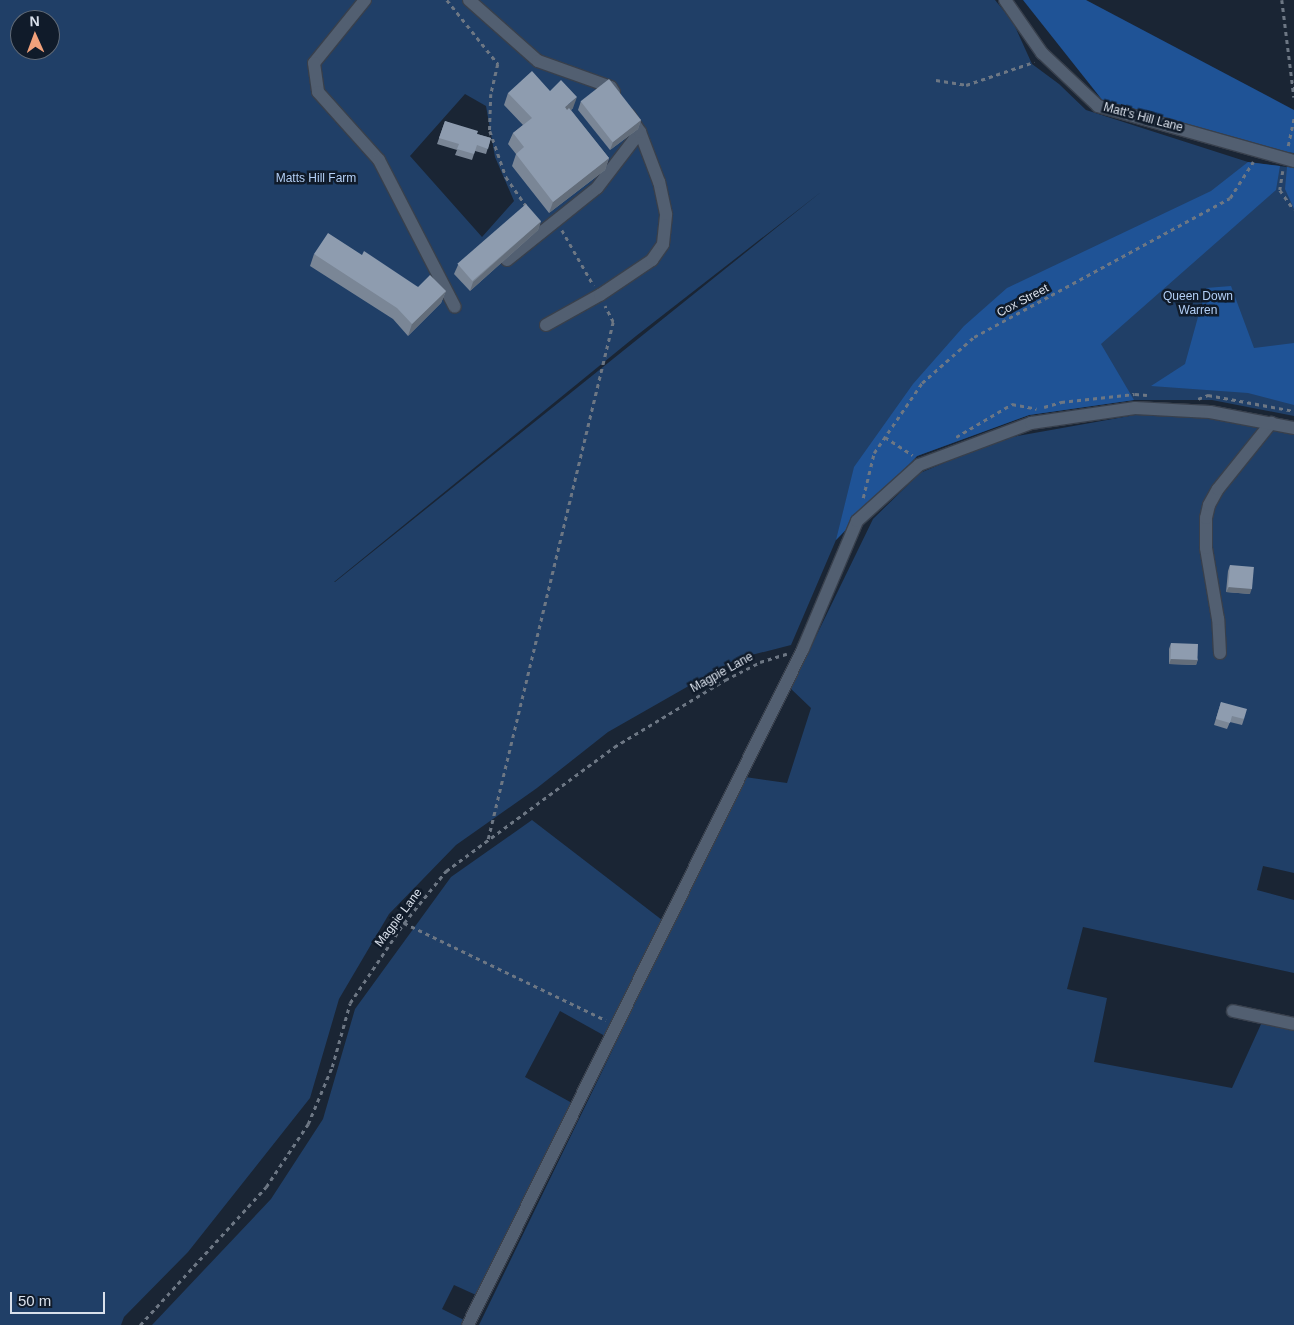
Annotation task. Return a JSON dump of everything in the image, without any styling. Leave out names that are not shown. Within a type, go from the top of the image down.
[{"type":"street","points":[[365,0],[314,63],[318,92],[378,160],[455,307]]},
{"type":"street","points":[[469,0],[538,61],[611,87],[640,132],[659,182],[666,214],[663,244],[652,260],[600,295],[546,325]]},
{"type":"street","name":"Matt's Hill Lane","points":[[1005,0],[1042,53],[1098,106],[1294,161]]},
{"type":"street","points":[[507,260],[597,188],[640,132]]},
{"type":"street","points":[[468,1325],[803,649],[857,521],[919,465],[1031,423],[1135,408],[1210,412],[1294,428]]},
{"type":"street","points":[[1220,654],[1218,619],[1206,548],[1208,512],[1218,489],[1271,423]]},
{"type":"street","points":[[1233,1012],[1294,1024]]},
{"type":"path","points":[[447,0],[498,64],[491,94],[490,131],[506,177],[531,212]]},
{"type":"path","points":[[1282,0],[1294,97]]},
{"type":"path","points":[[936,80],[966,86],[1032,64],[1042,53]]},
{"type":"path","name":"Cox Street","points":[[857,521],[874,454],[922,383],[974,337],[1230,198],[1259,152]]},
{"type":"path","points":[[488,840],[613,322],[600,295],[556,220]]},
{"type":"path","name":"Magpie Lane","points":[[140,1325],[266,1188],[308,1124],[332,1067],[350,1003],[404,923],[446,871],[614,746],[743,670],[760,662],[803,649]]},
{"type":"path","points":[[404,923],[616,1025]]},
{"type":"green space","points":[[0,0],[995,0],[1013,22],[1032,64],[1059,84],[1086,110],[1248,162],[1294,168],[1294,416],[1212,400],[1134,400],[1029,415],[917,456],[836,540],[791,645],[736,659],[608,732],[537,788],[456,845],[389,914],[339,999],[310,1098],[188,1252],[124,1317],[121,1325],[0,1325]],"holes":[[[465,94],[486,106],[495,157],[514,201],[482,237],[410,156]],[[821,192],[335,582],[334,582],[636,336]]]},
{"type":"green space","points":[[1135,415],[1207,416],[1294,434],[1294,873],[1263,866],[1257,890],[1294,900],[1294,973],[1083,927],[1067,989],[1107,998],[1094,1062],[1232,1088],[1262,1022],[1294,1030],[1294,1325],[479,1325],[745,777],[787,783],[811,708],[789,687],[803,663],[873,519],[920,473],[1001,439]]},
{"type":"green space","points":[[532,820],[662,920],[605,1036],[560,1011],[525,1077],[572,1103],[476,1295],[454,1285],[442,1309],[464,1320],[461,1325],[152,1325],[271,1199],[323,1119],[355,1009],[451,877]]},
{"type":"shaded area","points":[[1023,0],[1086,0],[1294,110],[1294,153],[1259,149],[1103,101]]},
{"type":"shaded area","points":[[1248,162],[1280,166],[1276,190],[1101,344],[1134,400],[1029,415],[917,456],[836,540],[854,467],[913,384],[964,326],[1007,288],[1211,191]]},
{"type":"shaded area","points":[[1287,167],[1294,168],[1294,209],[1285,189]]},
{"type":"shaded area","points":[[1231,286],[1254,348],[1294,343],[1294,405],[1248,393],[1151,386],[1185,364],[1206,288]]},
{"type":"building","points":[[532,71],[550,91],[561,80],[577,97],[565,107],[567,110],[569,108],[609,158],[553,202],[516,154],[524,147],[513,133],[532,118],[508,93]]},
{"type":"building","points":[[609,79],[641,120],[613,142],[581,101]]},
{"type":"building","points":[[445,121],[478,131],[477,134],[491,138],[488,149],[477,145],[474,154],[457,149],[459,144],[439,138]]},
{"type":"building","points":[[526,204],[541,221],[472,281],[457,264]]},
{"type":"building","points":[[328,233],[362,255],[364,251],[418,287],[430,275],[446,291],[412,324],[397,308],[314,254]]},
{"type":"building","points":[[1230,565],[1254,567],[1252,589],[1228,587]]},
{"type":"building","points":[[1171,643],[1198,644],[1197,660],[1170,659]]},
{"type":"building","points":[[1221,702],[1247,709],[1244,719],[1232,716],[1230,723],[1216,719]]},
{"type":"park label","name":"Matts Hill Farm","points":[[316,179]]},
{"type":"park label","name":"Queen Down Warren","points":[[1198,304]]}]
